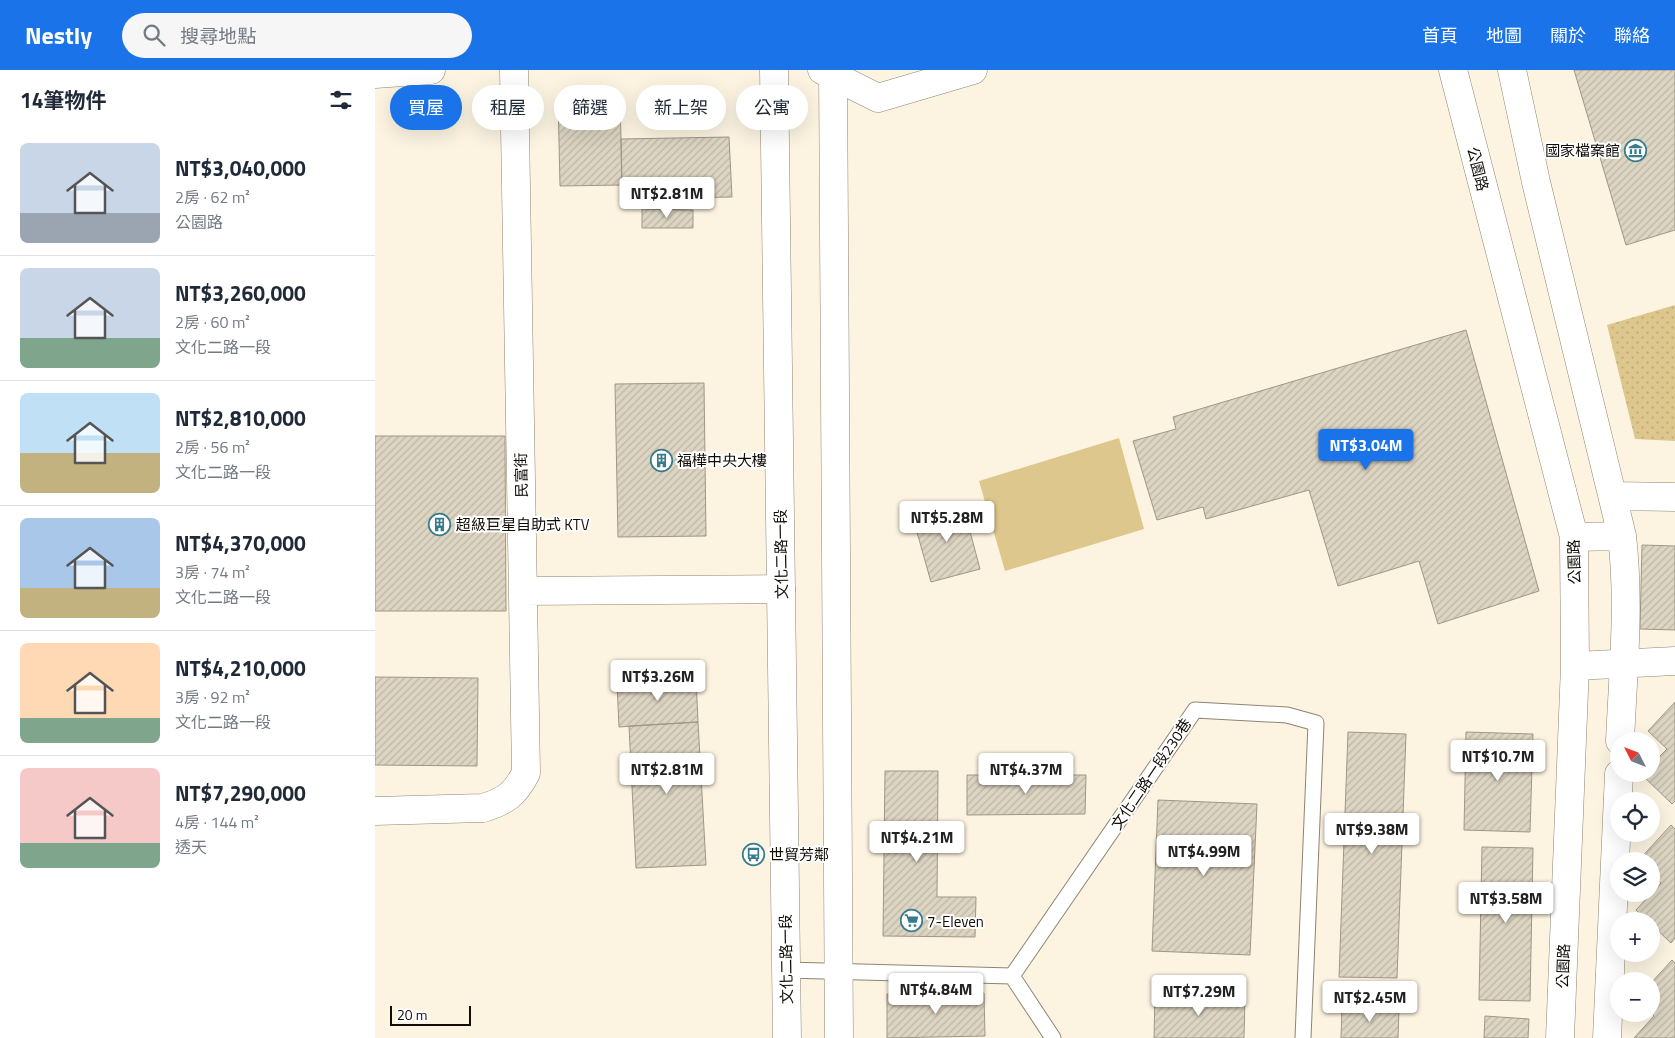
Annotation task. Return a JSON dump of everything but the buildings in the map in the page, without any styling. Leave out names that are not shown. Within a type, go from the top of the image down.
[{"type":"street","points":[[375,74],[431,70]]},
{"type":"street","name":"民富街","points":[[375,811],[483,808],[498,803],[517,790],[526,773],[514,70]]},
{"type":"street","name":"文化二路一段","points":[[775,70],[787,1038]]},
{"type":"street","points":[[835,71],[878,98],[973,70]]},
{"type":"street","name":"公園路","points":[[1453,70],[1575,537],[1575,666],[1560,1038]]},
{"type":"street","points":[[1512,70],[1622,536],[1625,563],[1625,663],[1621,732]]},
{"type":"street","points":[[835,71],[839,1038]]},
{"type":"street","points":[[1613,496],[1675,497]]},
{"type":"street","points":[[1575,537],[1622,536]]},
{"type":"street","points":[[523,591],[781,589]]},
{"type":"street","points":[[1575,666],[1675,661]]},
{"type":"street","points":[[1607,1038],[1619,782]]},
{"type":"lane","name":"文化二路一段230巷","points":[[1012,976],[1195,710],[1287,715],[1316,723],[1303,1038]]},
{"type":"lane","points":[[786,970],[1012,976],[1053,1038]]},
{"type":"shaded area","points":[[1675,305],[1675,441],[1635,439],[1607,325]]},
{"type":"shaded area","points":[[1119,438],[1144,529],[1005,571],[979,481]]},
{"type":"place","name":"國家檔案館","points":[[1636,150]]},
{"type":"place","name":"福樺中央大樓","points":[[661,460]]},
{"type":"place","name":"超級巨星自助式 KTV","points":[[440,524]]},
{"type":"place","name":"世貿芳鄰","points":[[753,854]]},
{"type":"place","name":"7-Eleven","points":[[911,921]]}]
